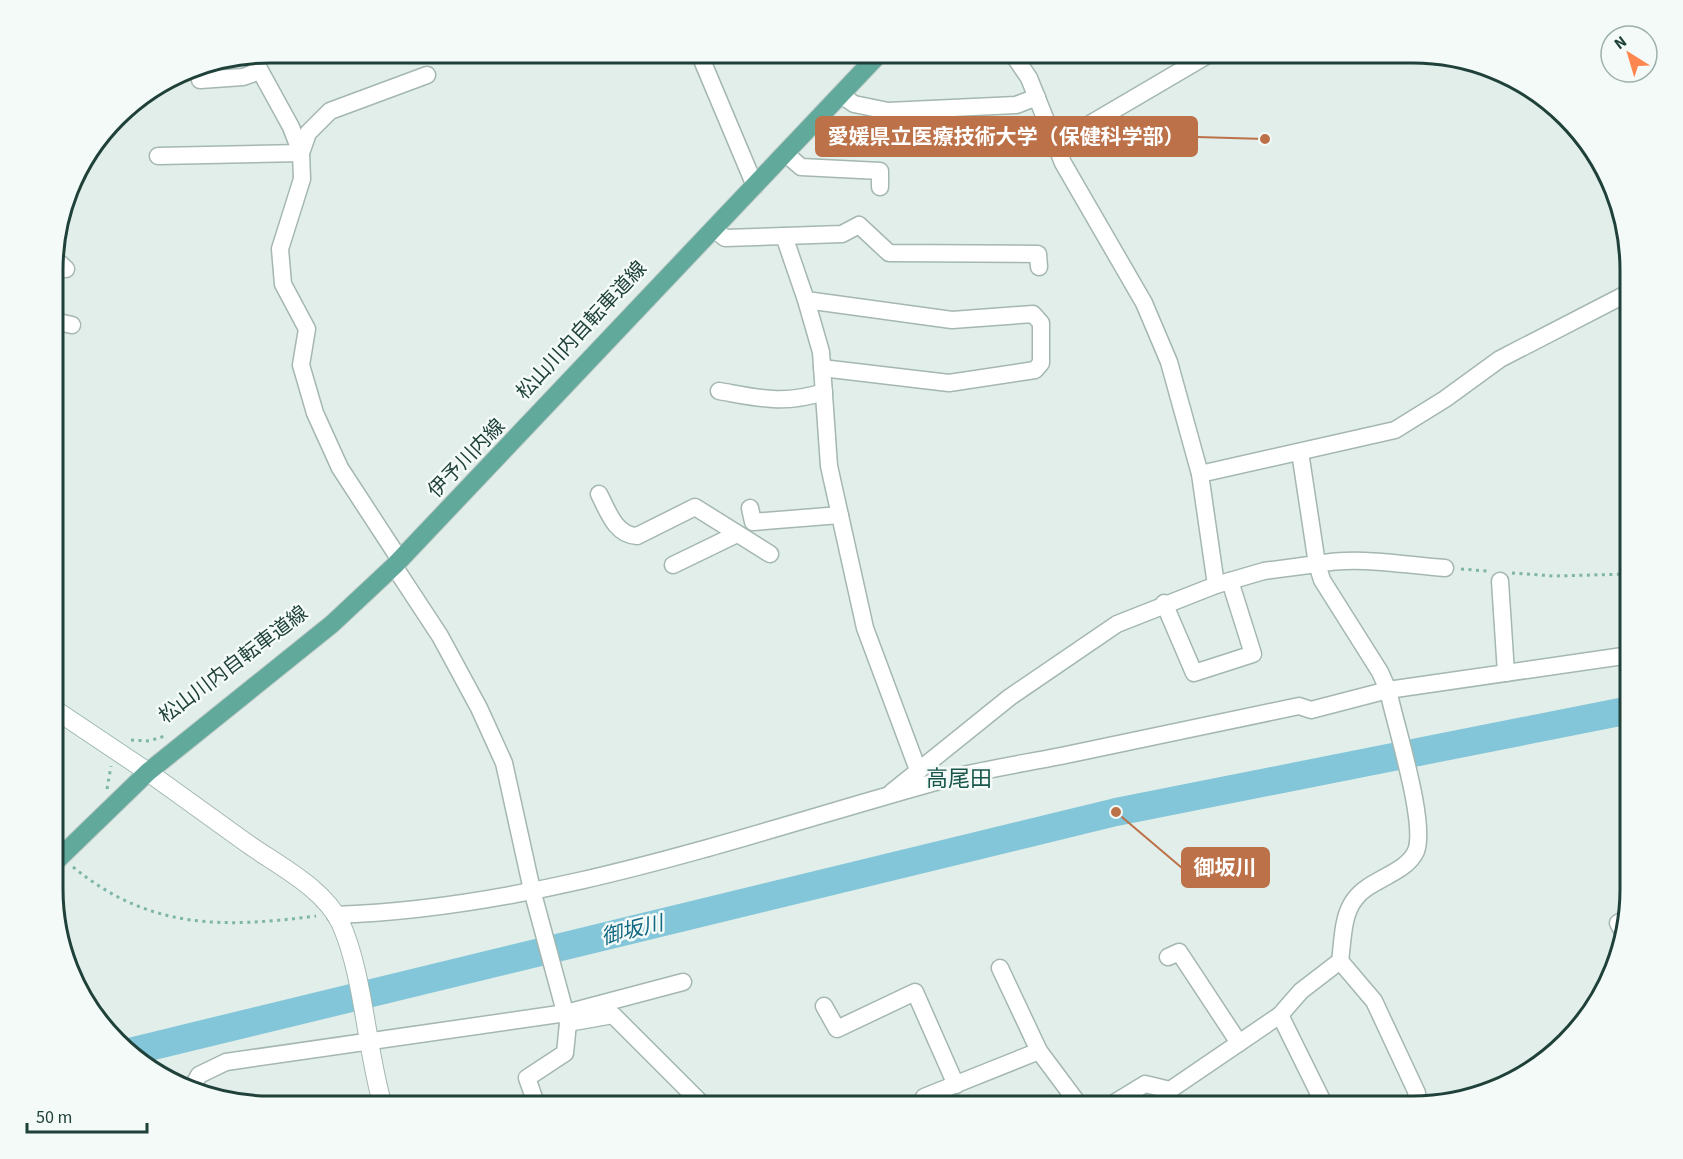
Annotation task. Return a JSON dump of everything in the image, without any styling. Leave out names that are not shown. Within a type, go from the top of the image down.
[{"type":"main road","name":"伊予川内線","points":[[63,855],[148,772],[332,624],[397,563],[871,63]]},
{"type":"street","points":[[703,63],[755,186]]},
{"type":"street","points":[[1019,63],[1029,78],[1063,163],[1144,303],[1169,362],[1200,474],[1223,583],[1253,654],[1194,673],[1164,603]]},
{"type":"street","points":[[1056,144],[1194,63]]},
{"type":"street","points":[[200,80],[243,77],[255,64]]},
{"type":"street","points":[[257,64],[291,127],[302,153]]},
{"type":"street","points":[[427,75],[330,111],[308,133],[302,153],[302,179],[280,249],[284,284],[307,329],[302,365],[315,413],[340,468],[480,708],[504,763],[534,895],[566,1014],[565,1053],[526,1078],[533,1096]]},
{"type":"street","points":[[841,95],[854,104],[888,111],[1016,105],[1037,97]]},
{"type":"street","points":[[158,156],[302,153]]},
{"type":"street","points":[[786,154],[801,166],[880,171],[880,187]]},
{"type":"street","points":[[714,229],[725,238],[842,234],[859,225],[889,253],[1038,254],[1039,267]]},
{"type":"street","points":[[784,236],[821,352],[829,466],[866,628],[918,770]]},
{"type":"street","points":[[1200,474],[1395,430],[1445,399],[1500,359],[1620,297]]},
{"type":"street","points":[[806,300],[951,320],[1034,314],[1041,323],[1041,363],[1035,370],[949,383],[822,368]]},
{"type":"street","points":[[63,323],[72,325]]},
{"type":"street","points":[[719,391],[777,401],[800,400],[824,392]]},
{"type":"street","points":[[1125,1096],[1145,1084],[1170,1090],[1280,1015],[1301,991],[1340,961],[1346,918],[1355,898],[1405,864],[1415,854],[1419,842],[1416,809],[1388,694],[1380,672],[1322,580],[1317,564],[1300,452]]},
{"type":"street","points":[[599,494],[619,530],[626,536],[637,536],[695,507],[770,554]]},
{"type":"street","points":[[673,565],[741,536],[751,515],[840,515]]},
{"type":"street","points":[[887,796],[1010,697],[1082,646],[1117,624],[1164,603],[1223,583],[1279,568],[1359,559],[1378,564],[1445,568]]},
{"type":"street","points":[[1500,575],[1506,673]]},
{"type":"street","points":[[338,920],[534,895],[777,830],[942,780],[1299,706],[1311,710],[1506,673],[1620,656]]},
{"type":"street","points":[[63,715],[148,772],[308,886],[338,920],[356,979],[381,1096]]},
{"type":"street","points":[[1168,957],[1179,952],[1239,1043]]},
{"type":"street","points":[[1340,961],[1374,1001],[1417,1093],[1416,1096]]},
{"type":"street","points":[[1000,968],[1039,1051],[1073,1096]]},
{"type":"street","points":[[195,1082],[199,1075],[226,1062],[367,1040],[566,1014],[683,982]]},
{"type":"street","points":[[824,1006],[837,1029],[915,992],[956,1085]]},
{"type":"street","points":[[566,1014],[613,1015],[694,1096]]},
{"type":"street","points":[[1280,1015],[1320,1096]]},
{"type":"street","points":[[927,1096],[1039,1051]]},
{"type":"path","points":[[1445,568],[1500,575],[1620,574]]},
{"type":"path","name":"松山川内自転車道線","points":[[126,747],[131,739],[149,741],[170,734]]},
{"type":"path","points":[[106,796],[109,769],[115,761]]},
{"type":"path","points":[[63,864],[109,891],[153,912],[176,918],[203,922],[255,924],[338,920]]},
{"type":"waterway","name":"御坂川","points":[[139,1050],[1116,812],[1620,712]]},
{"type":"place","name":"愛媛県立医療技術大学（保健科学部）","points":[[1265,139]]},
{"type":"place","name":"御坂川","points":[[1116,812]]},
{"type":"district","name":"高尾田","points":[[959,778]]}]
